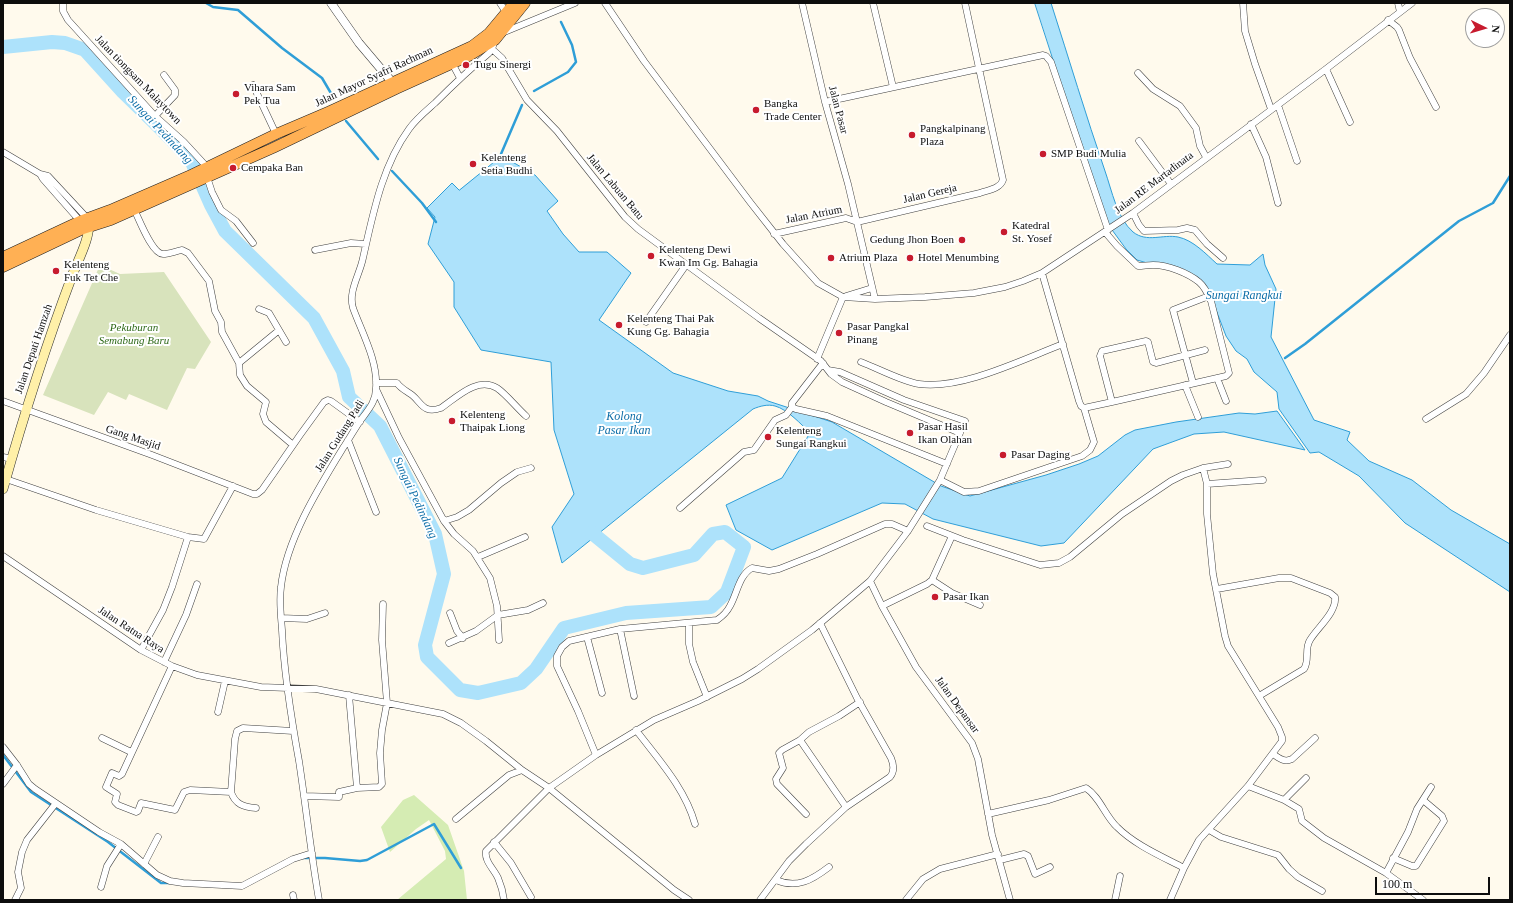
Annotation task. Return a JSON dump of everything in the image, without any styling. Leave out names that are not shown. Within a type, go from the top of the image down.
[{"type":"highway","name":"Jalan Mayor Syafri Rachman","points":[[85,227],[111,220],[201,175],[276,134],[472,46],[489,33],[514,3]]},
{"type":"highway","name":"Jalan Mayor Syafri Rachman","points":[[85,227],[110,210],[273,148],[481,50],[496,41],[525,3]]},
{"type":"highway","points":[[3,257],[85,227]]},
{"type":"highway","points":[[3,267],[85,227]]},
{"type":"main road","name":"Jalan Depati Hamzah","points":[[3,489],[6,479],[7,458],[26,411],[71,278],[85,227]]},
{"type":"street","name":"Jalan tiongsam Malaytown","points":[[63,3],[63,11],[68,20],[155,116],[184,142],[201,175]]},
{"type":"street","points":[[331,3],[359,43],[392,82]]},
{"type":"street","points":[[500,3],[506,12]]},
{"type":"street","points":[[496,41],[575,3]]},
{"type":"street","points":[[605,3],[644,61],[774,234],[818,283],[843,297],[872,288]]},
{"type":"street","name":"Jalan Pasar","points":[[802,3],[825,102],[857,222],[875,299]]},
{"type":"street","points":[[872,3],[893,87]]},
{"type":"street","points":[[966,3],[979,69]]},
{"type":"street","points":[[1243,3],[1245,31],[1255,64],[1272,109]]},
{"type":"street","points":[[1398,3],[1400,12]]},
{"type":"street","name":"Jalan RE Martadinata","points":[[843,297],[875,299],[974,293],[1005,287],[1042,273],[1133,213],[1412,3]]},
{"type":"street","points":[[1388,20],[1397,26],[1410,58],[1436,108]]},
{"type":"street","name":"Jalan Gudang Padi","points":[[319,900],[287,688],[281,618],[281,585],[291,546],[306,514],[334,462],[375,399],[376,386],[371,356],[351,302],[352,293],[362,266],[372,216],[396,151],[414,123],[496,41]]},
{"type":"street","name":"Jalan Labuan Batu","points":[[496,41],[502,58],[524,95],[557,131],[626,217],[638,229],[809,352],[823,363],[831,374],[842,382],[960,433]]},
{"type":"street","points":[[825,102],[1043,55],[1050,58],[1107,231],[1135,264],[1140,266],[1154,265],[1175,270],[1200,283],[1209,296],[1229,373],[1226,376],[1084,408]]},
{"type":"street","points":[[452,63],[460,78]]},
{"type":"street","name":"Jalan Gereja","points":[[857,222],[980,193],[996,188],[1002,183],[1003,180],[979,69]]},
{"type":"street","points":[[1326,69],[1350,122]]},
{"type":"street","points":[[1138,73],[1153,90],[1180,106],[1196,128],[1200,146],[1206,157]]},
{"type":"street","points":[[155,116],[175,95],[174,90],[164,74]]},
{"type":"street","points":[[253,85],[276,134]]},
{"type":"street","points":[[1278,105],[1296,161]]},
{"type":"street","points":[[1251,124],[1266,157],[1278,203]]},
{"type":"street","points":[[1139,141],[1171,184]]},
{"type":"street","points":[[3,152],[40,174],[48,176],[85,227]]},
{"type":"street","points":[[201,175],[221,210],[236,221],[253,243]]},
{"type":"street","points":[[134,209],[150,242],[160,254],[182,250],[188,253],[209,282],[212,290],[212,301],[215,311],[221,322],[222,332],[239,363],[240,375],[247,386],[266,402],[263,414],[266,422],[293,445],[319,408],[328,400],[360,421]]},
{"type":"street","points":[[1133,213],[1144,231],[1178,230],[1187,228],[1196,230],[1207,244],[1224,258]]},
{"type":"street","name":"Jalan Atrium","points":[[774,234],[846,218],[857,222]]},
{"type":"street","points":[[315,250],[351,243],[366,244]]},
{"type":"street","points":[[646,322],[686,264]]},
{"type":"street","points":[[940,481],[964,492],[979,491],[1082,456],[1090,450],[1094,442],[1084,408],[1079,402],[1042,273]]},
{"type":"street","points":[[1193,383],[1173,310],[1209,296]]},
{"type":"street","points":[[817,358],[843,297]]},
{"type":"street","points":[[259,309],[269,313],[278,331],[286,342]]},
{"type":"street","points":[[239,363],[278,331]]},
{"type":"street","points":[[1426,419],[1466,394],[1484,373],[1510,335]]},
{"type":"street","points":[[1112,402],[1100,356],[1102,351],[1146,341],[1148,342],[1154,362],[1156,363],[1205,350]]},
{"type":"street","points":[[861,362],[912,382],[940,384],[983,374],[1063,344]]},
{"type":"street","points":[[680,508],[744,452],[754,450],[775,420],[786,414],[792,408],[792,403],[823,363]]},
{"type":"street","points":[[504,900],[502,889],[497,877],[485,855],[487,848],[549,788],[596,755],[636,730],[654,720],[726,688],[758,669],[820,623],[870,580],[908,531],[940,481],[965,421],[904,400],[846,374],[828,370]]},
{"type":"street","points":[[1217,378],[1226,401]]},
{"type":"street","points":[[499,640],[496,599],[490,578],[473,550],[454,534],[444,521],[399,438],[376,386],[397,383],[402,389],[412,395],[422,407],[437,410],[467,390],[481,385],[490,386],[498,389],[526,416]]},
{"type":"street","points":[[1185,385],[1198,416]]},
{"type":"street","points":[[886,402],[890,394]]},
{"type":"street","points":[[901,408],[904,400]]},
{"type":"street","name":"Gang Masjid","points":[[3,401],[26,411],[152,455],[253,494],[257,494],[262,490],[293,445]]},
{"type":"street","points":[[792,408],[827,416],[947,464]]},
{"type":"street","points":[[348,440],[376,512]]},
{"type":"street","points":[[928,526],[952,536],[1040,565],[1059,563],[1070,557],[1122,514],[1171,481],[1203,468],[1228,464]]},
{"type":"street","points":[[444,521],[457,517],[469,510],[501,483],[517,472],[532,468]]},
{"type":"street","points":[[1170,900],[1184,868],[1199,840],[1248,786],[1282,741],[1282,737],[1259,696],[1228,646],[1225,636],[1213,574],[1208,522],[1207,484],[1203,468]]},
{"type":"street","points":[[6,479],[96,510],[188,537],[204,540],[233,486]]},
{"type":"street","points":[[1207,484],[1263,480]]},
{"type":"street","points":[[596,755],[557,666],[557,656],[562,647],[569,641],[620,630],[717,620],[725,614],[731,606],[745,573],[752,568],[769,570],[779,569],[885,524],[892,524],[908,531]]},
{"type":"street","points":[[882,606],[927,584],[932,580],[952,536]]},
{"type":"street","points":[[141,650],[163,610],[188,537]]},
{"type":"street","points":[[478,557],[525,537]]},
{"type":"street","name":"Jalan Ratna Raya","points":[[3,556],[141,650],[172,666],[225,681],[261,687],[316,688],[387,702],[439,713],[461,723],[522,770],[549,788],[680,898],[689,900]]},
{"type":"street","points":[[1217,589],[1279,578],[1291,578],[1330,593],[1335,598],[1336,603],[1326,619],[1312,636],[1307,646],[1308,662],[1304,669],[1259,696]]},
{"type":"street","name":"Jalan Depansar","points":[[870,580],[882,606],[916,667],[972,743],[978,759],[988,814],[1010,900]]},
{"type":"street","points":[[932,580],[952,593],[980,605]]},
{"type":"street","points":[[164,662],[186,615],[196,584]]},
{"type":"street","points":[[449,643],[476,631],[498,615],[528,610],[543,603]]},
{"type":"street","points":[[304,796],[339,797],[339,792],[357,788],[379,787],[382,784],[380,752],[387,702],[382,640],[383,604]]},
{"type":"street","points":[[281,618],[307,619],[325,613]]},
{"type":"street","points":[[450,613],[457,631],[463,638]]},
{"type":"street","points":[[689,623],[693,662],[707,697]]},
{"type":"street","points":[[760,900],[789,861],[846,807],[890,777],[894,769],[891,758],[860,702],[820,623]]},
{"type":"street","points":[[620,630],[634,696]]},
{"type":"street","points":[[587,637],[602,693]]},
{"type":"street","points":[[172,666],[122,774],[120,776],[112,772],[106,787],[117,794],[115,802],[118,805],[136,812],[138,811],[141,803],[175,810],[184,792],[190,790],[231,792]]},
{"type":"street","points":[[218,712],[225,681]]},
{"type":"street","points":[[349,695],[357,788]]},
{"type":"street","points":[[806,814],[777,784],[776,779],[783,768],[779,753],[800,740],[809,732],[839,716],[860,702]]},
{"type":"street","points":[[256,808],[244,807],[233,798],[231,792],[235,738],[237,731],[243,728],[293,731]]},
{"type":"street","points":[[636,730],[683,793],[691,808],[695,824]]},
{"type":"street","points":[[102,738],[131,752]]},
{"type":"street","points":[[1273,754],[1284,761],[1288,761],[1315,738]]},
{"type":"street","points":[[800,740],[846,807]]},
{"type":"street","points":[[3,747],[29,784],[55,804],[120,846],[157,875],[170,881],[242,886],[293,859],[312,856]]},
{"type":"street","points":[[3,784],[15,766]]},
{"type":"street","points":[[456,819],[491,788],[509,775],[522,770]]},
{"type":"street","points":[[1284,800],[1306,778]]},
{"type":"street","points":[[1248,786],[1284,800],[1300,810],[1300,817],[1302,821],[1324,838],[1386,873],[1423,900]]},
{"type":"street","points":[[1386,873],[1408,832],[1417,809],[1431,787]]},
{"type":"street","points":[[988,814],[1049,800],[1086,788],[1097,799],[1106,815],[1117,828],[1138,843],[1184,868]]},
{"type":"street","points":[[1393,858],[1412,866],[1416,866],[1444,821],[1442,816],[1423,800]]},
{"type":"street","points":[[15,900],[21,888],[18,872],[22,852],[27,840],[55,804]]},
{"type":"street","points":[[1209,830],[1221,837],[1278,855],[1298,878],[1322,891]]},
{"type":"street","points":[[144,864],[158,838]]},
{"type":"street","points":[[494,842],[511,863],[531,897]]},
{"type":"street","points":[[101,887],[108,866],[120,846]]},
{"type":"street","points":[[906,900],[924,879],[940,869],[998,854]]},
{"type":"street","points":[[1000,860],[1024,854],[1028,856],[1035,874],[1050,867]]},
{"type":"street","points":[[776,880],[786,885],[795,885],[816,877],[829,867]]},
{"type":"street","points":[[1114,900],[1120,876]]},
{"type":"green space","name":"Pekuburan Semabung Baru","points":[[100,265],[120,274],[164,272],[211,342],[195,369],[187,368],[167,410],[129,394],[126,400],[108,392],[94,415],[43,395]]},
{"type":"green space","points":[[414,795],[448,825],[464,871],[467,900],[397,900],[446,859],[445,851],[429,820],[416,829],[390,852],[381,827],[403,800]]},
{"type":"water","name":"Sungai Rangkui","points":[[1035,3],[1051,3],[1113,195],[1119,212],[1127,226],[1133,232],[1144,237],[1172,236],[1189,241],[1217,264],[1250,265],[1263,254],[1265,265],[1276,289],[1271,337],[1314,420],[1350,432],[1347,440],[1369,461],[1412,480],[1451,510],[1510,544],[1510,592],[1405,523],[1359,476],[1319,452],[1310,453],[1279,409],[1277,392],[1254,372],[1247,359],[1236,351],[1226,336],[1210,294],[1195,277],[1137,260],[1126,249],[1104,217]]},
{"type":"water","name":"Kolong Pasar Ikan","points":[[502,156],[535,175],[558,201],[547,211],[563,234],[579,252],[607,252],[631,273],[599,320],[673,373],[728,391],[758,396],[768,401],[832,422],[941,486],[970,496],[1046,475],[1079,464],[1098,456],[1125,435],[1135,430],[1176,422],[1239,413],[1255,414],[1277,411],[1305,450],[1224,432],[1194,434],[1153,449],[1064,543],[1041,546],[933,519],[905,504],[882,503],[772,550],[736,530],[726,505],[782,478],[810,433],[784,410],[770,405],[753,409],[562,563],[552,527],[574,494],[554,430],[551,362],[481,350],[454,307],[454,282],[428,244],[435,217],[427,208],[452,183],[459,190]]},
{"type":"waterway","points":[[206,3],[213,7],[238,10],[282,48],[322,78],[332,95]]},
{"type":"waterway","points":[[534,91],[568,72],[576,62],[572,45],[561,22]]},
{"type":"waterway","name":"Sungai Pedindang","points":[[3,47],[52,42],[65,43],[85,50],[123,92],[191,160],[211,205],[225,231],[314,318],[343,371],[349,397],[380,426],[435,534],[444,574],[425,645],[427,657],[460,690],[478,693],[521,683],[536,669],[564,628],[626,613],[711,607],[727,592],[744,547],[725,532],[713,534],[694,555],[643,568],[630,564],[592,533]]},
{"type":"waterway","points":[[498,161],[522,105]]},
{"type":"waterway","points":[[346,121],[378,159]]},
{"type":"waterway","points":[[392,171],[422,203],[436,222]]},
{"type":"waterway","points":[[1285,358],[1305,344],[1459,221],[1493,203],[1510,176]]},
{"type":"waterway","points":[[3,755],[31,792],[108,842],[161,883],[169,883]]},
{"type":"waterway","points":[[303,858],[360,861],[367,860],[434,824],[461,868]]},
{"type":"place","name":"Tugu Sinergi","points":[[466,65]]},
{"type":"place","name":"Vihara Sam Pek Tua","points":[[236,94]]},
{"type":"place","name":"Bangka Trade Center","points":[[756,110]]},
{"type":"place","name":"Pangkalpinang Plaza","points":[[912,135]]},
{"type":"place","name":"SMP Budi Mulia","points":[[1043,154]]},
{"type":"place","name":"Kelenteng Setia Budhi","points":[[473,164]]},
{"type":"place","name":"Cempaka Ban","points":[[233,168]]},
{"type":"place","name":"Katedral St. Yosef","points":[[1004,232]]},
{"type":"place","name":"Gedung Jhon Boen","points":[[962,240]]},
{"type":"place","name":"Kelenteng Dewi Kwan Im Gg. Bahagia","points":[[651,256]]},
{"type":"place","name":"Atrium Plaza","points":[[831,258]]},
{"type":"place","name":"Hotel Menumbing","points":[[910,258]]},
{"type":"place","name":"Kelenteng Fuk Tet Che","points":[[56,271]]},
{"type":"place","name":"Kelenteng Thai Pak Kung Gg. Bahagia","points":[[619,325]]},
{"type":"place","name":"Pasar Pangkal Pinang","points":[[839,333]]},
{"type":"place","name":"Kelenteng Thaipak Liong","points":[[452,421]]},
{"type":"place","name":"Pasar Hasil Ikan Olahan","points":[[910,433]]},
{"type":"place","name":"Kelenteng Sungai Rangkui","points":[[768,437]]},
{"type":"place","name":"Pasar Daging","points":[[1003,455]]},
{"type":"place","name":"Pasar Ikan","points":[[935,597]]}]
